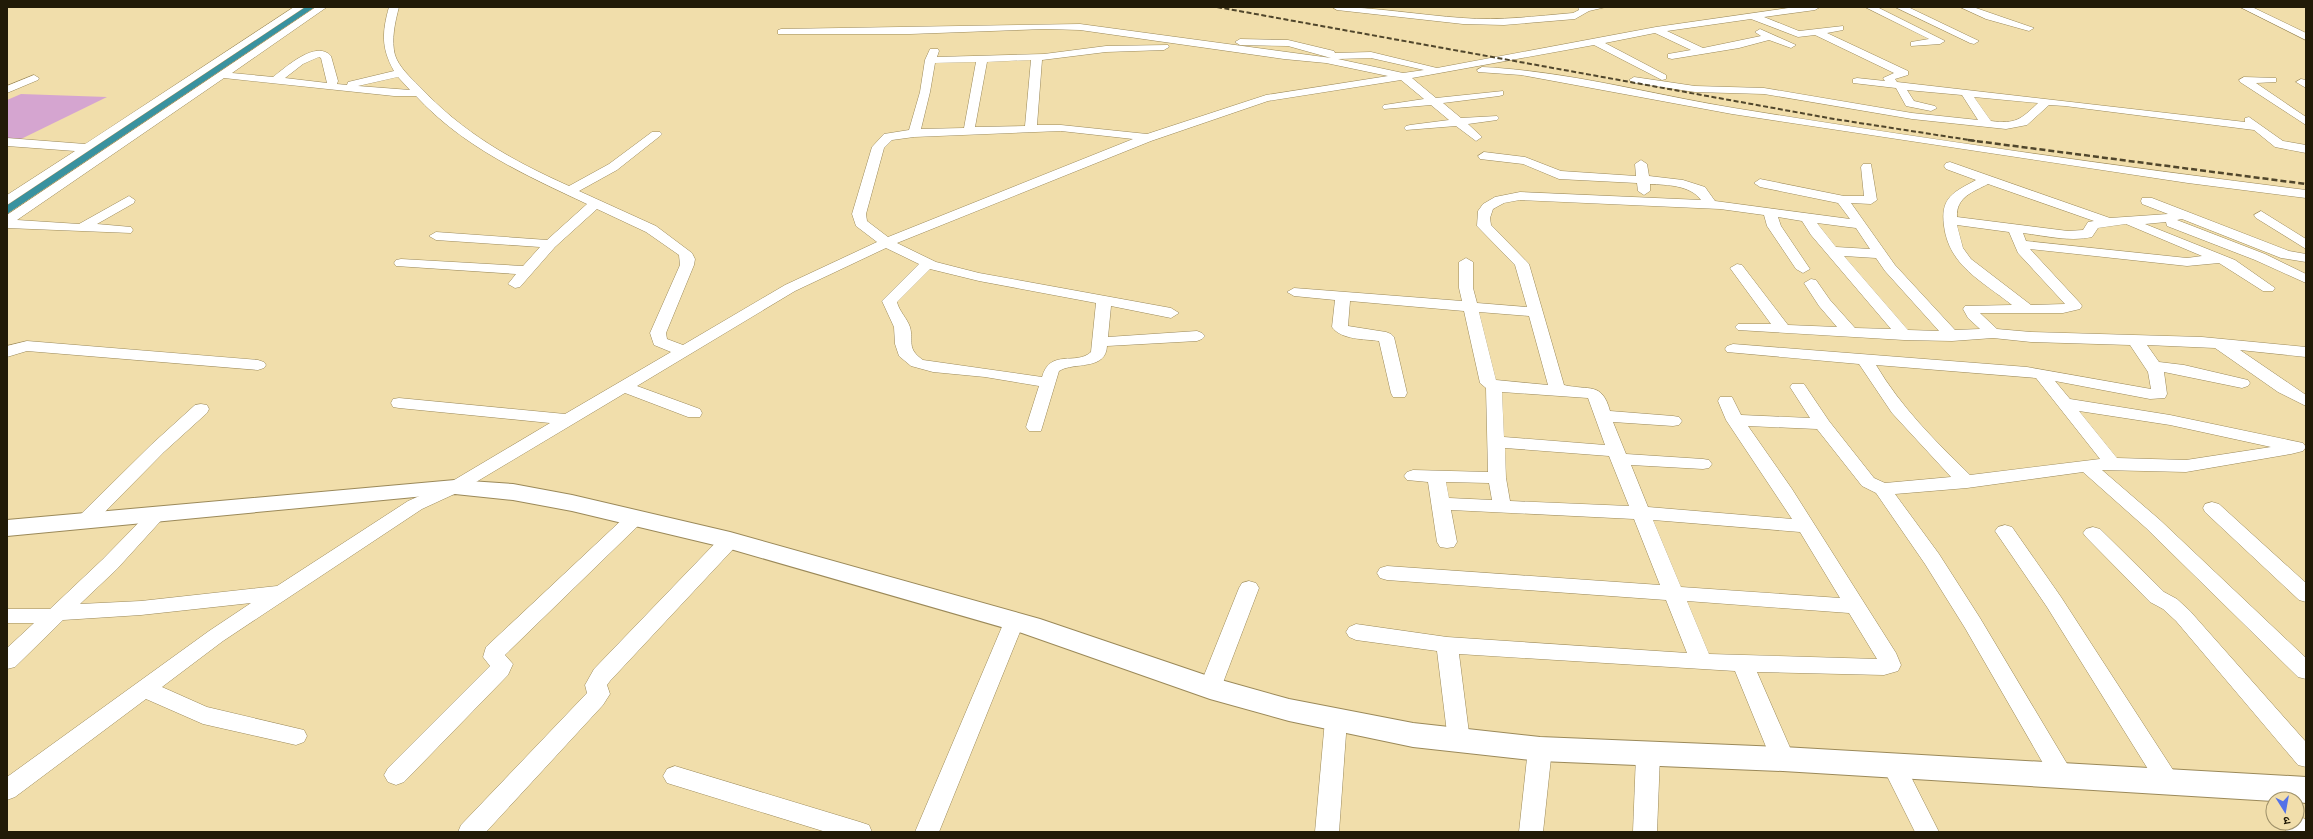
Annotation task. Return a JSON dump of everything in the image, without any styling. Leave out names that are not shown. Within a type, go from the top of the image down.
[{"type":"main road","points":[[7,528],[455,487],[513,492],[730,540],[1014,622],[1210,688],[1289,710],[1413,735],[1540,749],[1648,755],[1783,759],[2168,783],[2265,792]]},
{"type":"main road","points":[[2295,791],[2306,790]]},
{"type":"street","points":[[7,201],[300,7]]},
{"type":"street","points":[[7,221],[322,7]]},
{"type":"street","points":[[394,7],[389,25],[390,55],[400,73],[417,93],[433,108],[486,149],[651,229],[685,253],[688,259],[687,265],[658,333],[660,342],[684,351]]},
{"type":"street","points":[[1337,7],[1455,20],[1504,22],[1575,16],[1580,14],[1584,8],[1601,7]]},
{"type":"street","points":[[7,790],[216,636],[415,505],[455,487],[790,288],[886,243],[1147,138],[1266,98],[1440,72],[1594,41],[1737,16],[1787,9],[1815,7]]},
{"type":"street","points":[[1870,7],[1940,41],[1915,44]]},
{"type":"street","points":[[1900,7],[1974,41]]},
{"type":"street","points":[[1965,7],[1989,17],[2029,28]]},
{"type":"street","points":[[2245,7],[2306,37]]},
{"type":"street","points":[[1737,16],[1798,34],[1840,28]]},
{"type":"street","points":[[1737,16],[1771,36],[1791,45]]},
{"type":"street","points":[[781,32],[910,31],[1046,26],[1090,28],[1350,64],[1404,77],[1476,137]]},
{"type":"street","points":[[1090,28],[1085,38],[1088,44],[1096,50]]},
{"type":"street","points":[[1656,30],[1702,51]]},
{"type":"street","points":[[1817,32],[1904,73],[1888,78],[1897,85],[1908,102],[1913,105],[1977,112]]},
{"type":"street","points":[[1672,56],[1739,46],[1771,36]]},
{"type":"street","points":[[914,132],[925,92],[932,56],[982,59],[1037,57],[1096,50],[1211,45],[1244,41],[1278,42],[1312,47],[1350,64]]},
{"type":"street","points":[[1594,41],[1662,77]]},
{"type":"street","points":[[1547,50],[1535,59],[1539,63],[1695,90],[1758,91],[1912,116],[2006,126],[2023,123],[2047,101]]},
{"type":"street","points":[[276,80],[307,57],[322,54],[326,56],[335,87]]},
{"type":"street","points":[[1335,56],[1371,55],[1440,72],[1503,69],[1611,87],[1732,112],[2188,179],[2306,194]]},
{"type":"street","points":[[1031,129],[1032,84],[1037,57]]},
{"type":"street","points":[[969,131],[982,59]]},
{"type":"street","points":[[335,87],[400,73]]},
{"type":"street","points":[[223,75],[394,93],[417,93]]},
{"type":"street","points":[[7,90],[34,78]]},
{"type":"street","points":[[2272,80],[2244,80],[2306,122]]},
{"type":"street","points":[[1857,81],[2047,101],[2258,127]]},
{"type":"street","points":[[1965,92],[1977,112],[1988,124]]},
{"type":"street","points":[[1388,107],[1498,93]]},
{"type":"street","points":[[2246,117],[2279,144],[2306,149]]},
{"type":"street","points":[[1410,128],[1493,118]]},
{"type":"street","points":[[1147,138],[1061,128],[914,132],[888,137],[881,142],[859,214],[861,223],[886,243],[927,264],[979,277],[1171,313]]},
{"type":"street","points":[[570,191],[608,170],[656,134]]},
{"type":"street","points":[[7,142],[87,148]]},
{"type":"street","points":[[7,150],[21,143]]},
{"type":"street","points":[[1484,156],[1524,161],[1559,174],[1641,180],[1664,180],[1695,187],[1700,190],[1711,205]]},
{"type":"street","points":[[1641,164],[1641,180],[1646,201]]},
{"type":"street","points":[[1950,166],[1986,180],[2040,196],[2106,221]]},
{"type":"street","points":[[1760,183],[1844,200],[1871,200],[1867,167]]},
{"type":"street","points":[[1986,180],[1952,202],[1949,211],[1952,232],[1959,253],[1966,262],[2026,308]]},
{"type":"street","points":[[1562,391],[1557,388],[1522,264],[1484,226],[1482,218],[1484,211],[1492,204],[1505,198],[1520,196],[1646,201],[1711,205],[1860,225]]},
{"type":"street","points":[[81,228],[129,200]]},
{"type":"street","points":[[1844,200],[1880,254],[1952,336]]},
{"type":"street","points":[[2147,201],[2286,255],[2306,258]]},
{"type":"street","points":[[515,284],[550,244],[596,203]]},
{"type":"street","points":[[1770,214],[1774,226],[1803,269]]},
{"type":"street","points":[[1951,220],[2068,235],[2090,232],[2093,225],[2106,221],[2163,220],[2182,215]]},
{"type":"street","points":[[2261,215],[2306,245]]},
{"type":"street","points":[[1808,219],[1833,252],[1904,335]]},
{"type":"street","points":[[2126,220],[2221,259],[2242,270],[2268,288]]},
{"type":"street","points":[[2163,220],[2260,257],[2306,280]]},
{"type":"street","points":[[7,224],[126,230]]},
{"type":"street","points":[[1993,333],[1969,311],[1970,309],[2026,308],[2063,310],[2075,306],[2020,244],[2015,229]]},
{"type":"street","points":[[436,236],[550,244]]},
{"type":"street","points":[[2020,244],[2187,262],[2221,259]]},
{"type":"street","points":[[1833,252],[1880,254]]},
{"type":"street","points":[[1466,262],[1466,288],[1486,379],[1494,386],[1593,394],[1597,397],[1618,455],[1701,662]]},
{"type":"street","points":[[401,263],[527,270]]},
{"type":"street","points":[[927,264],[890,301],[890,305],[902,327],[903,344],[907,356],[918,363],[933,367],[985,372],[1048,383]]},
{"type":"street","points":[[1737,268],[1783,328]]},
{"type":"street","points":[[1811,284],[1824,303],[1851,332]]},
{"type":"street","points":[[1294,292],[1535,312]]},
{"type":"street","points":[[1343,296],[1340,327],[1345,331],[1386,337],[1399,393]]},
{"type":"street","points":[[1035,427],[1052,369],[1057,365],[1096,357],[1099,353],[1104,300]]},
{"type":"street","points":[[1743,327],[1904,335],[1952,336],[1993,333],[2031,337],[2219,344],[2306,352]]},
{"type":"street","points":[[1100,342],[1197,336]]},
{"type":"street","points":[[1733,349],[2041,374],[2150,394],[2159,394],[2153,366],[2135,340]]},
{"type":"street","points":[[2219,344],[2245,360],[2285,392],[2306,401]]},
{"type":"street","points":[[7,352],[16,347],[28,346],[258,366]]},
{"type":"street","points":[[1865,360],[1897,410],[1931,448],[1966,482]]},
{"type":"street","points":[[2153,366],[2184,370],[2242,382]]},
{"type":"street","points":[[2041,374],[2112,463]]},
{"type":"street","points":[[1494,386],[1497,478],[1502,507]]},
{"type":"street","points":[[624,387],[694,413]]},
{"type":"street","points":[[1798,387],[1822,424],[1868,482],[1882,489],[1932,559],[1973,623],[2064,777]]},
{"type":"street","points":[[1356,632],[1447,645],[1701,662],[1884,667],[1890,665],[1888,659],[1806,526],[1735,420],[1726,401]]},
{"type":"street","points":[[399,403],[569,420]]},
{"type":"street","points":[[2064,403],[2140,414],[2301,446]]},
{"type":"street","points":[[85,521],[158,448],[201,409]]},
{"type":"street","points":[[1603,416],[1673,421]]},
{"type":"street","points":[[1735,420],[1822,424]]},
{"type":"street","points":[[1497,442],[1703,464]]},
{"type":"street","points":[[1882,489],[1966,482],[2112,463],[2186,466],[2301,446]]},
{"type":"street","points":[[2087,466],[2153,524],[2306,671]]},
{"type":"street","points":[[1413,476],[1497,478]]},
{"type":"street","points":[[1436,476],[1447,542]]},
{"type":"street","points":[[1440,504],[1641,513],[1806,526]]},
{"type":"street","points":[[2212,508],[2306,596]]},
{"type":"street","points":[[7,661],[57,615],[158,514]]},
{"type":"street","points":[[396,775],[500,669],[502,664],[494,657],[494,653],[635,518]]},
{"type":"street","points":[[2006,530],[2054,602],[2168,783]]},
{"type":"street","points":[[2093,533],[2157,597],[2170,604],[2183,616],[2306,758]]},
{"type":"street","points":[[470,832],[595,699],[599,694],[596,685],[602,675],[730,540]]},
{"type":"street","points":[[1387,573],[1855,606]]},
{"type":"street","points":[[1210,688],[1249,588]]},
{"type":"street","points":[[7,616],[57,615],[141,608],[281,593]]},
{"type":"street","points":[[927,832],[1014,622]]},
{"type":"street","points":[[1447,645],[1459,741]]},
{"type":"street","points":[[1743,663],[1783,759]]},
{"type":"street","points":[[144,689],[203,715],[296,736]]},
{"type":"street","points":[[1327,832],[1336,720]]},
{"type":"street","points":[[1531,832],[1540,749]]},
{"type":"street","points":[[1645,832],[1648,755]]},
{"type":"street","points":[[1894,766],[1927,832]]},
{"type":"street","points":[[675,776],[860,832]]},
{"type":"shaded area","points":[[21,94],[107,97],[21,139],[7,139],[7,100]]},
{"type":"waterway","points":[[7,210],[311,7]]},
{"type":"railway","points":[[1217,7],[1834,119],[1976,141]]},
{"type":"railway","points":[[1968,140],[2306,184]]}]
